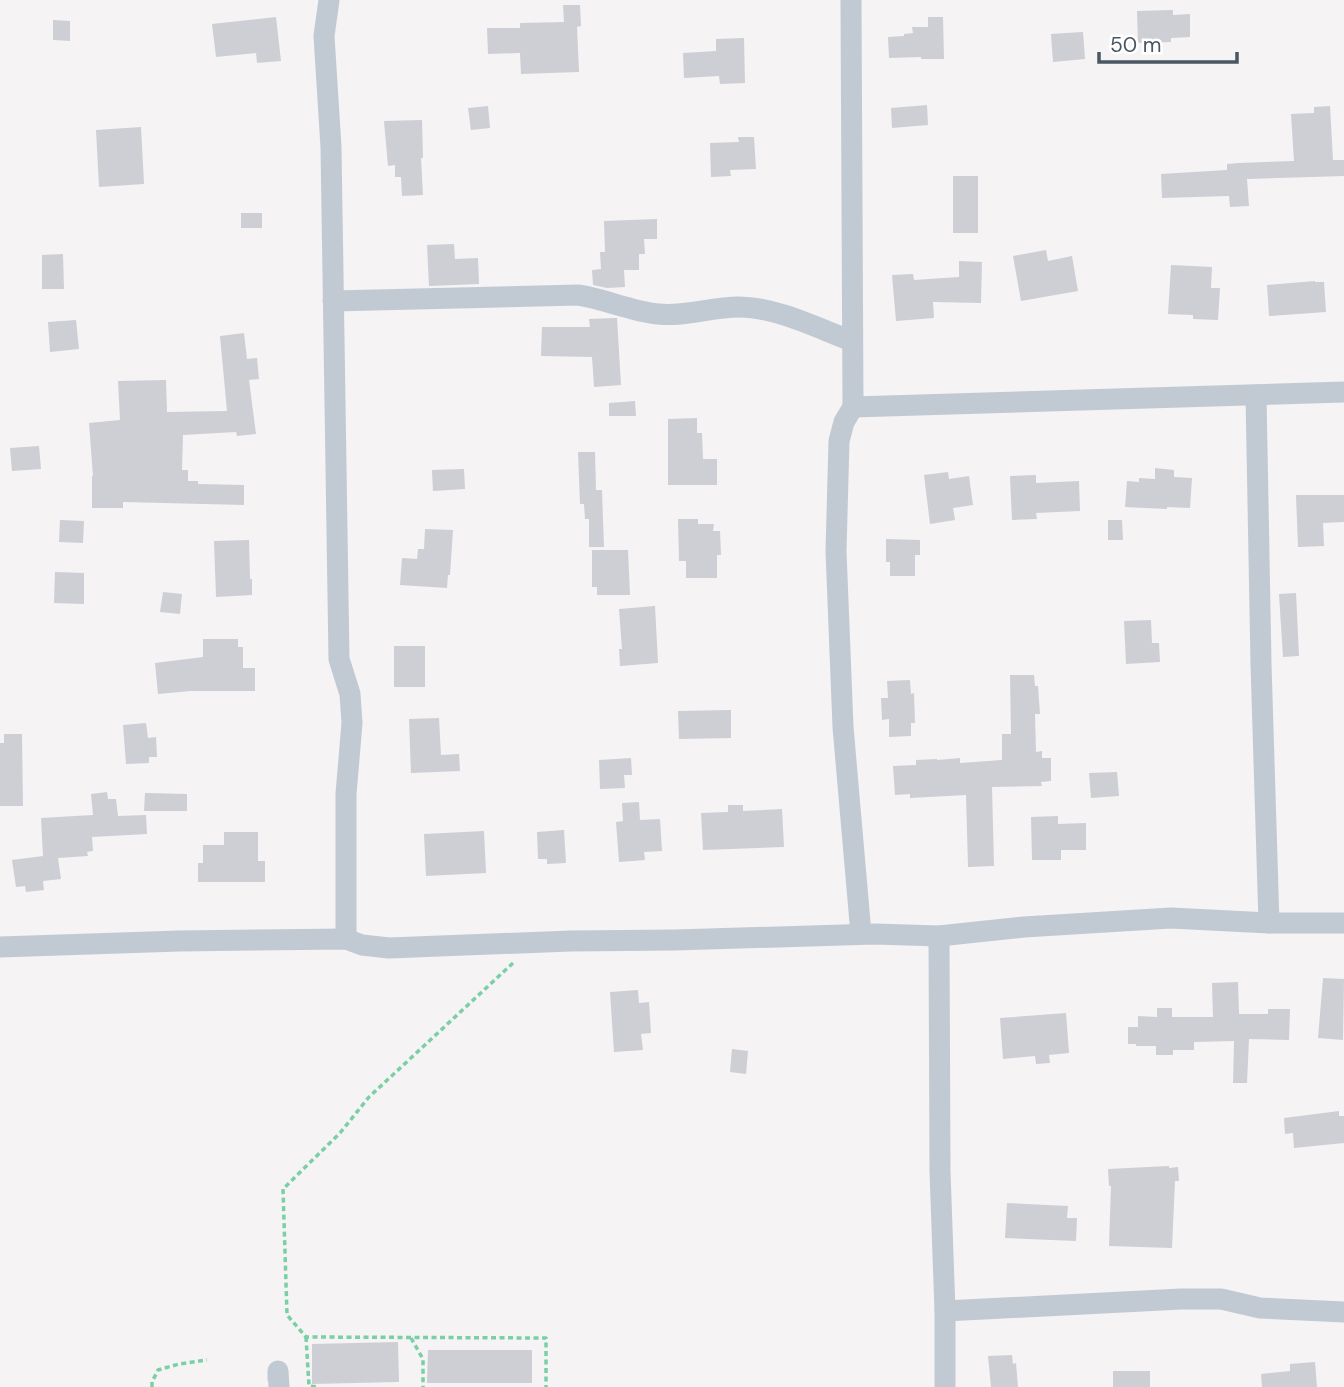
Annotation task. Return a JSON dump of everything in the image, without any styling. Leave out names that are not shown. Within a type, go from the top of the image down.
[{"type":"street","points":[[329,0],[324,36],[331,147],[339,659],[349,694],[352,723],[346,794],[346,940]]},
{"type":"street","points":[[851,0],[853,407],[844,422],[839,441],[836,551],[842,727],[862,934]]},
{"type":"street","points":[[333,300],[578,295],[658,314],[758,307],[852,341]]},
{"type":"street","points":[[853,407],[1344,392]]},
{"type":"street","points":[[1256,395],[1269,923]]},
{"type":"street","points":[[0,947],[179,941],[346,940],[389,948],[862,934],[939,936],[1024,927],[1171,918],[1269,923],[1344,923]]},
{"type":"street","points":[[939,936],[940,1171],[946,1387]]},
{"type":"street","points":[[945,1311],[1221,1299],[1260,1308],[1344,1312]]},
{"type":"path","points":[[318,1387],[309,1386],[306,1338],[287,1315],[282,1189],[340,1133],[369,1097],[535,942]]},
{"type":"path","points":[[306,1338],[546,1338],[546,1387]]},
{"type":"path","points":[[411,1338],[423,1359],[423,1387]]},
{"type":"path","points":[[152,1387],[158,1370],[207,1360]]},
{"type":"building","points":[[563,5],[580,5],[581,26],[577,27],[579,72],[521,74],[520,53],[488,54],[487,28],[520,28],[520,23],[564,22]]},
{"type":"building","points":[[1173,10],[1173,15],[1190,14],[1190,37],[1171,38],[1171,42],[1138,43],[1137,11]]},
{"type":"building","points":[[276,17],[281,61],[257,63],[256,53],[216,57],[212,24]]},
{"type":"building","points":[[928,17],[943,17],[944,59],[889,58],[888,37],[913,33],[912,27],[928,27]]},
{"type":"building","points":[[53,20],[70,21],[70,41],[53,40]]},
{"type":"building","points":[[1083,32],[1085,59],[1053,62],[1051,34]]},
{"type":"building","points":[[744,38],[745,83],[720,84],[719,76],[684,78],[683,53],[716,51],[716,39]]},
{"type":"building","points":[[927,105],[928,125],[892,128],[891,108]]},
{"type":"building","points":[[488,106],[490,128],[471,130],[468,108]]},
{"type":"building","points":[[1330,106],[1333,160],[1344,160],[1344,176],[1247,179],[1249,206],[1230,207],[1229,196],[1162,198],[1161,174],[1227,170],[1227,164],[1294,161],[1291,114],[1314,113],[1314,107]]},
{"type":"building","points":[[422,120],[423,195],[402,196],[401,177],[395,177],[395,165],[388,166],[384,121]]},
{"type":"building","points":[[141,127],[144,184],[99,187],[96,130]]},
{"type":"building","points":[[738,137],[754,137],[756,169],[730,170],[731,176],[711,177],[710,143],[739,142]]},
{"type":"building","points":[[953,176],[978,176],[978,233],[953,233]]},
{"type":"building","points":[[241,213],[262,213],[262,228],[241,228]]},
{"type":"building","points":[[657,219],[657,239],[644,239],[645,254],[639,254],[639,270],[624,270],[625,287],[607,288],[593,285],[592,270],[601,269],[600,252],[605,252],[604,221]]},
{"type":"building","points":[[454,244],[455,259],[478,258],[479,284],[429,286],[427,245]]},
{"type":"building","points":[[1046,250],[1048,261],[1072,256],[1078,291],[1021,301],[1013,256]]},
{"type":"building","points":[[63,254],[64,289],[42,289],[42,255]]},
{"type":"building","points":[[959,261],[982,262],[981,303],[933,302],[934,318],[896,321],[892,275],[913,274],[914,280],[959,277]]},
{"type":"building","points":[[1171,265],[1212,267],[1211,288],[1220,288],[1218,320],[1168,314]]},
{"type":"building","points":[[1324,282],[1326,312],[1269,316],[1267,285]]},
{"type":"building","points":[[617,318],[621,385],[594,387],[592,357],[541,356],[542,327],[590,327],[589,319]]},
{"type":"building","points":[[76,320],[79,349],[50,352],[48,322]]},
{"type":"building","points":[[244,333],[247,359],[257,358],[259,379],[249,380],[256,434],[237,436],[236,432],[183,435],[182,470],[188,470],[188,481],[198,481],[198,484],[244,485],[244,505],[123,502],[123,508],[92,508],[93,476],[89,423],[120,420],[118,381],[166,380],[167,412],[227,411],[220,336]]},
{"type":"building","points":[[635,401],[636,416],[609,416],[609,403]]},
{"type":"building","points":[[697,418],[697,433],[702,433],[703,459],[717,459],[717,485],[668,485],[668,419]]},
{"type":"building","points":[[39,446],[41,469],[12,471],[10,448]]},
{"type":"building","points":[[578,452],[595,452],[596,490],[602,490],[604,547],[589,547],[589,519],[585,519],[584,504],[580,504]]},
{"type":"building","points":[[1155,468],[1174,470],[1174,477],[1192,478],[1190,508],[1125,507],[1127,481],[1139,482],[1139,478],[1155,479]]},
{"type":"building","points":[[464,469],[465,489],[433,491],[432,470]]},
{"type":"building","points":[[948,472],[949,479],[969,476],[973,505],[953,508],[955,520],[930,524],[924,475]]},
{"type":"building","points":[[1036,475],[1036,483],[1079,481],[1080,511],[1036,513],[1037,519],[1012,520],[1010,476]]},
{"type":"building","points":[[1296,495],[1344,495],[1344,522],[1323,523],[1324,546],[1298,547]]},
{"type":"building","points":[[678,519],[698,519],[698,524],[714,524],[713,531],[720,531],[721,555],[717,555],[717,578],[686,578],[686,561],[679,561]]},
{"type":"building","points":[[60,520],[84,521],[83,543],[59,542]]},
{"type":"building","points":[[1108,520],[1122,520],[1123,540],[1108,540]]},
{"type":"building","points":[[425,529],[453,530],[447,588],[400,585],[402,558],[417,559],[418,549],[424,549]]},
{"type":"building","points":[[886,539],[920,540],[920,555],[915,555],[915,576],[890,576],[890,562],[886,562]]},
{"type":"building","points":[[249,540],[252,595],[216,597],[214,541]]},
{"type":"building","points":[[592,550],[628,550],[630,595],[597,595],[597,587],[592,587]]},
{"type":"building","points":[[55,572],[84,573],[84,604],[54,603]]},
{"type":"building","points":[[163,592],[182,594],[180,614],[160,612]]},
{"type":"building","points":[[1296,593],[1299,656],[1283,657],[1279,594]]},
{"type":"building","points":[[655,606],[658,663],[620,666],[619,649],[622,649],[619,609]]},
{"type":"building","points":[[1151,620],[1152,643],[1159,643],[1160,662],[1126,664],[1124,621]]},
{"type":"building","points":[[203,639],[238,639],[238,647],[243,647],[243,668],[255,668],[255,691],[158,694],[155,663],[203,657]]},
{"type":"building","points":[[394,646],[425,646],[425,687],[394,687]]},
{"type":"building","points":[[1010,675],[1034,675],[1035,686],[1038,686],[1040,714],[1035,714],[1036,752],[1042,751],[1042,758],[1051,758],[1051,781],[1041,782],[1042,786],[992,787],[994,866],[968,867],[966,795],[910,798],[910,794],[895,795],[893,766],[916,765],[916,760],[960,758],[960,763],[1002,760],[1002,734],[1011,734]]},
{"type":"building","points":[[910,680],[911,694],[914,693],[915,723],[911,723],[911,736],[889,737],[889,719],[882,720],[881,698],[888,698],[887,681]]},
{"type":"building","points":[[731,710],[731,738],[679,739],[678,711]]},
{"type":"building","points":[[439,718],[441,755],[459,754],[460,771],[411,773],[409,719]]},
{"type":"building","points":[[146,723],[148,738],[156,737],[157,757],[149,757],[149,763],[126,764],[123,725]]},
{"type":"building","points":[[4,734],[22,734],[23,806],[0,806],[0,743],[4,743]]},
{"type":"building","points":[[631,758],[632,775],[624,775],[625,788],[600,789],[599,760]]},
{"type":"building","points":[[1117,772],[1119,796],[1091,798],[1089,773]]},
{"type":"building","points":[[107,792],[108,799],[116,799],[118,816],[146,815],[147,834],[92,837],[93,851],[87,852],[88,856],[58,858],[61,879],[43,881],[44,890],[26,892],[25,886],[16,887],[12,860],[43,856],[41,818],[93,815],[91,794]]},
{"type":"building","points":[[145,793],[187,794],[187,811],[144,811]]},
{"type":"building","points":[[639,802],[640,820],[660,819],[662,851],[644,852],[645,860],[619,862],[616,822],[623,821],[622,803]]},
{"type":"building","points":[[728,805],[743,805],[743,811],[782,809],[784,847],[703,850],[701,813],[728,812]]},
{"type":"building","points":[[1058,816],[1058,824],[1086,823],[1086,850],[1061,850],[1061,860],[1032,860],[1031,817]]},
{"type":"building","points":[[564,830],[566,863],[547,864],[547,859],[538,859],[537,832]]},
{"type":"building","points":[[484,831],[486,873],[426,876],[424,834]]},
{"type":"building","points":[[224,832],[258,832],[258,861],[265,861],[265,882],[198,882],[198,863],[203,863],[203,845],[224,845]]},
{"type":"building","points":[[1323,978],[1344,979],[1343,1040],[1318,1038]]},
{"type":"building","points":[[1238,982],[1239,1014],[1268,1014],[1268,1009],[1290,1009],[1289,1040],[1249,1039],[1247,1083],[1233,1083],[1234,1041],[1194,1042],[1194,1050],[1173,1050],[1173,1055],[1156,1055],[1156,1046],[1128,1044],[1128,1027],[1138,1027],[1138,1016],[1157,1017],[1157,1008],[1172,1008],[1172,1017],[1213,1017],[1212,983]]},
{"type":"building","points":[[638,990],[639,1003],[649,1002],[651,1033],[641,1034],[643,1050],[614,1052],[610,992]]},
{"type":"building","points":[[1066,1013],[1069,1053],[1049,1055],[1050,1063],[1036,1064],[1035,1056],[1003,1059],[1000,1018]]},
{"type":"building","points":[[732,1049],[748,1051],[746,1074],[730,1072]]},
{"type":"building","points":[[1339,1111],[1339,1116],[1344,1116],[1344,1143],[1294,1148],[1293,1133],[1285,1134],[1284,1118]]},
{"type":"building","points":[[1178,1167],[1179,1181],[1175,1181],[1172,1248],[1109,1246],[1111,1186],[1108,1169]]},
{"type":"building","points":[[1007,1203],[1068,1206],[1067,1218],[1077,1218],[1076,1241],[1005,1238]]},
{"type":"building","points":[[398,1342],[399,1382],[312,1384],[312,1344]]},
{"type":"building","points":[[428,1350],[532,1350],[532,1383],[427,1383]]},
{"type":"building","points":[[1012,1355],[1013,1364],[1016,1363],[1018,1387],[991,1387],[988,1356]]},
{"type":"building","points":[[1315,1362],[1317,1387],[1262,1387],[1261,1374],[1290,1371],[1290,1364]]},
{"type":"building","points":[[1113,1371],[1150,1371],[1150,1387],[1113,1387]]}]
